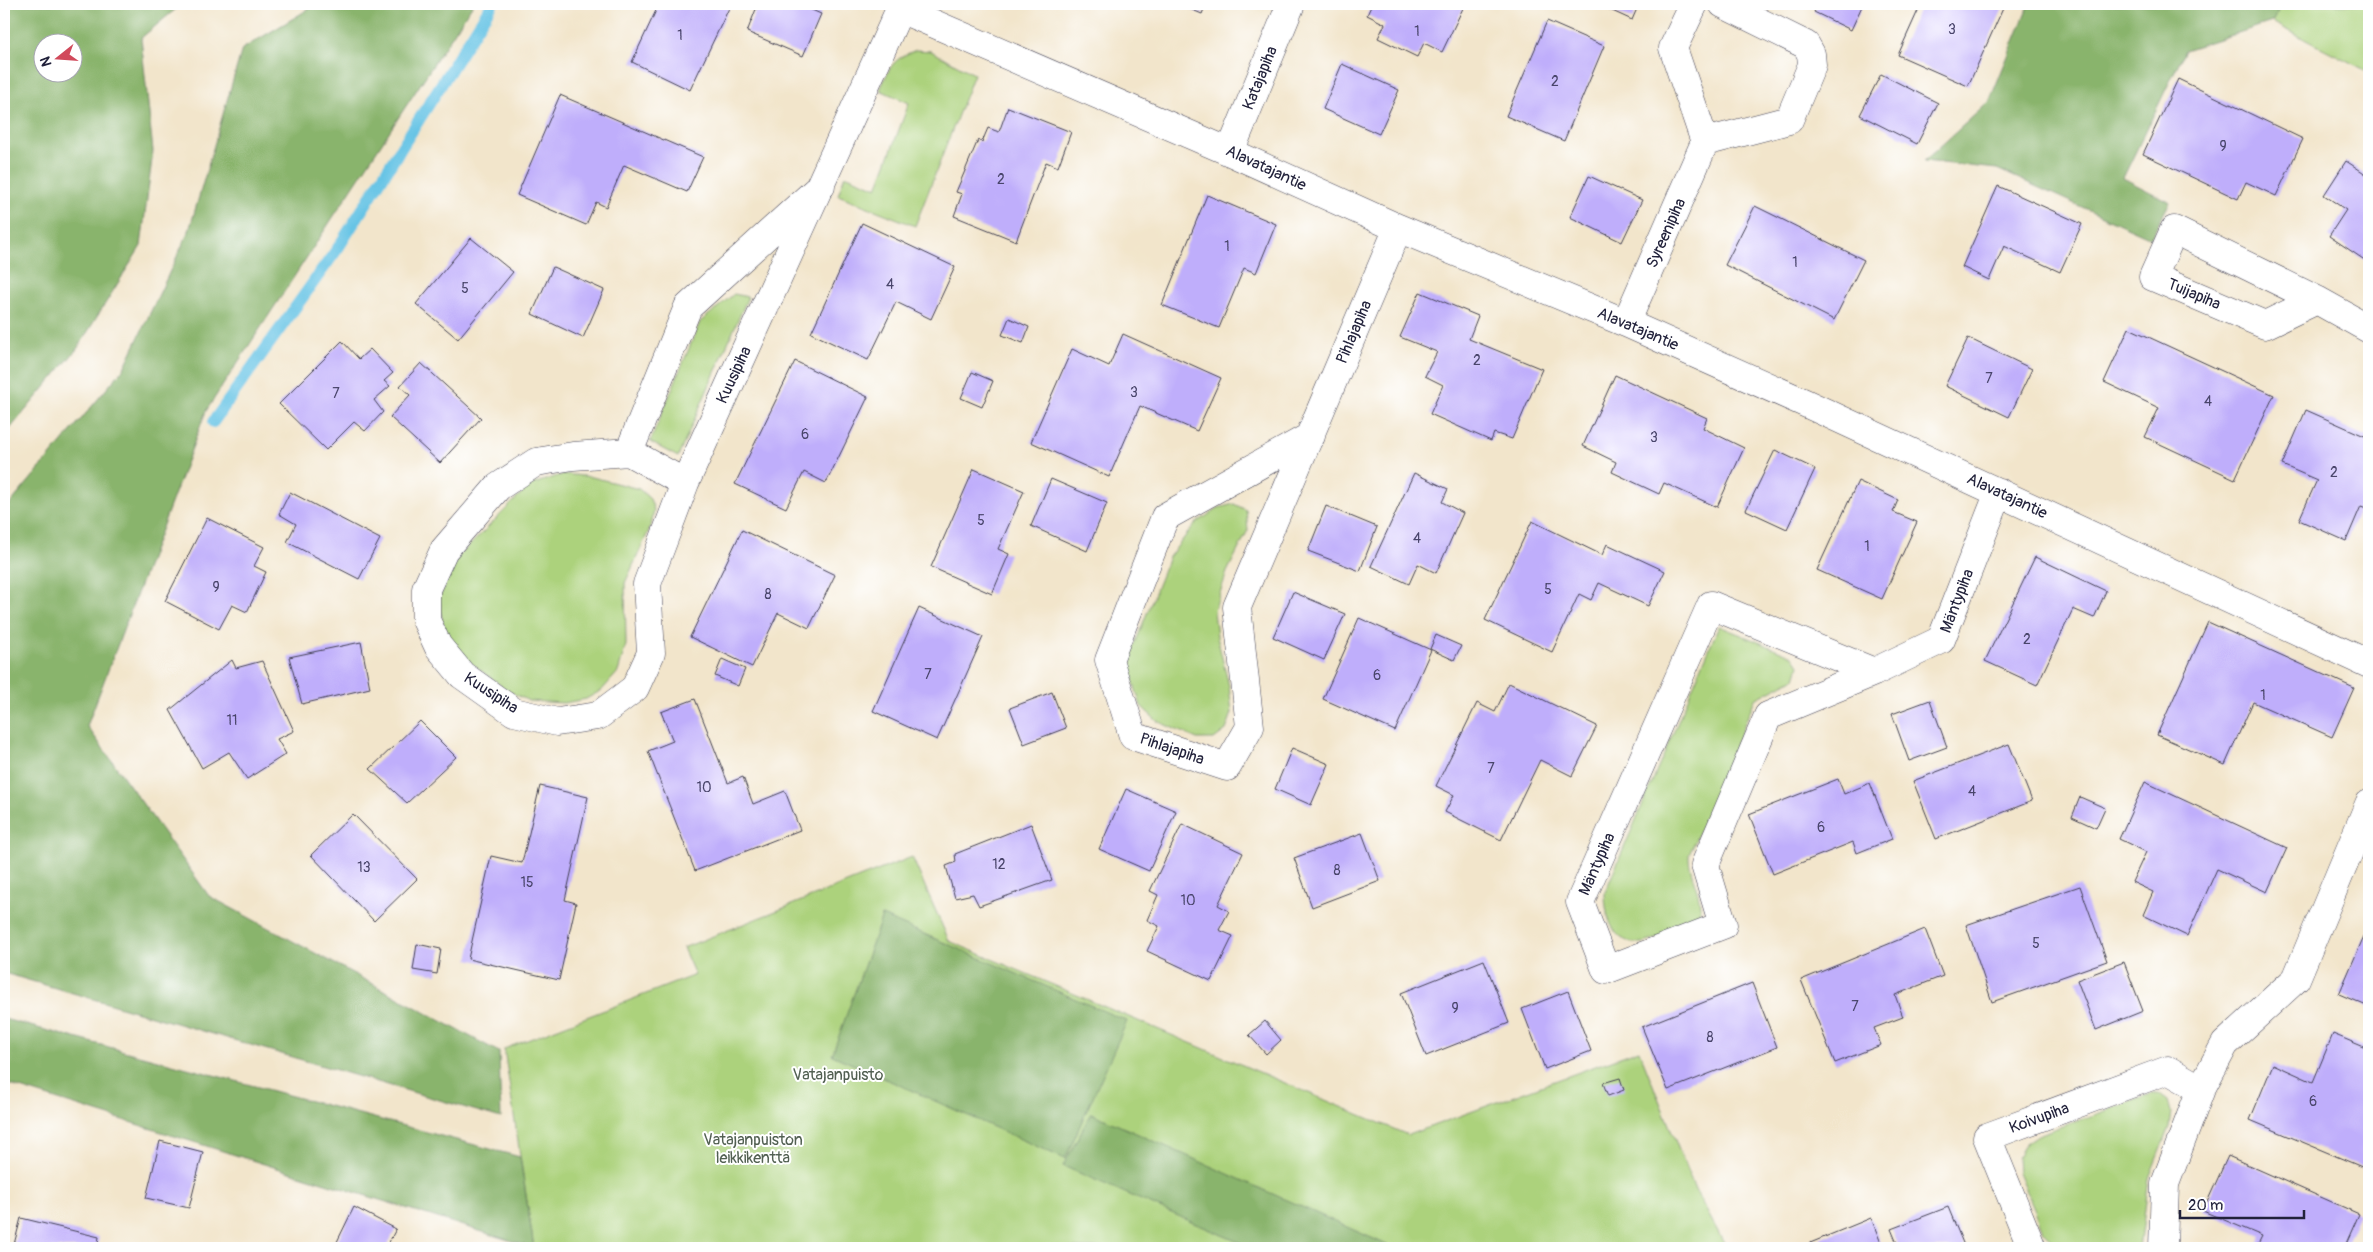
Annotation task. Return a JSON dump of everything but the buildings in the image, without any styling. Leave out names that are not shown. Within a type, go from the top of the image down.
[{"type":"street","name":"Katajapiha","points":[[1230,152],[1291,4]]},
{"type":"street","points":[[1694,4],[1674,48],[1705,142],[1789,120],[1812,65],[1811,54],[1806,45],[1723,4]]},
{"type":"street","name":"Alavatajantie","points":[[900,9],[1230,152],[1398,228],[1626,323],[1999,492],[2369,664]]},
{"type":"street","name":"Kuusipiha","points":[[821,186],[688,307],[629,452],[573,456],[536,462],[498,487],[444,550],[426,589],[426,620],[438,646],[462,675],[514,712],[557,722],[598,716],[635,688],[651,653],[647,584],[685,483],[821,186],[900,9]]},
{"type":"street","name":"Syreenipiha","points":[[1626,323],[1705,142]]},
{"type":"street","name":"Pihlajapiha","points":[[1311,436],[1165,516],[1109,660],[1133,736],[1227,767],[1250,727],[1237,607],[1311,436],[1398,228]]},
{"type":"street","name":"Tuijapiha","points":[[2317,300],[2265,325],[2153,276],[2174,230],[2317,300],[2369,329]]},
{"type":"street","points":[[629,452],[685,483]]},
{"type":"street","name":"Mäntypiha","points":[[1874,672],[1711,605],[1580,902],[1606,970],[1723,925],[1705,865],[1768,716],[1874,672],[1941,640],[1999,492]]},
{"type":"street","points":[[2163,1248],[2165,1184],[2201,1090],[2225,1044],[2296,979],[2369,804]]},
{"type":"street","name":"Koivupiha","points":[[2032,1248],[1987,1137],[2168,1070],[2201,1090]]},
{"type":"green space","points":[[4,4],[182,4],[141,38],[153,151],[141,246],[77,349],[4,436]]},
{"type":"green space","points":[[317,4],[473,4],[206,411],[87,726],[209,896],[499,1052],[501,1118],[4,973],[4,511],[124,368],[189,231],[242,49]]},
{"type":"green space","points":[[2027,4],[2282,4],[2272,22],[2185,50],[2123,178],[2170,202],[2151,238],[1997,169],[1924,161],[1989,102],[2028,7]]},
{"type":"green space","points":[[2282,4],[2369,4],[2369,72],[2272,22]]},
{"type":"green space","points":[[916,50],[931,51],[974,74],[915,226],[838,195],[845,175],[877,188],[909,103],[880,90],[892,65],[901,57]]},
{"type":"green space","points":[[734,294],[748,297],[678,457],[650,442],[700,322]]},
{"type":"green space","points":[[564,474],[592,477],[639,489],[650,499],[654,510],[651,526],[625,583],[626,645],[618,672],[602,690],[586,699],[564,703],[529,701],[508,691],[451,648],[443,624],[439,598],[459,556],[530,485]]},
{"type":"green space","points":[[1234,504],[1246,510],[1248,530],[1227,572],[1214,611],[1217,637],[1229,686],[1232,713],[1226,730],[1214,739],[1197,739],[1157,721],[1141,706],[1133,681],[1129,659],[1169,557],[1195,524],[1218,508]]},
{"type":"green space","points":[[1719,626],[1793,656],[1799,665],[1795,678],[1755,699],[1689,855],[1700,908],[1697,918],[1687,926],[1650,941],[1642,943],[1629,942],[1621,938],[1611,925],[1606,909],[1605,892]]},
{"type":"green space","name":"Vatajanpuisto","points":[[912,857],[949,941],[1408,1135],[1639,1050],[1695,1190],[1727,1248],[534,1248],[504,1049],[695,975],[683,948]]},
{"type":"green space","points":[[882,916],[1127,1021],[1065,1159],[832,1055]]},
{"type":"green space","points":[[4,1019],[520,1157],[534,1248],[4,1083]]},
{"type":"green space","points":[[2150,1095],[2160,1095],[2168,1101],[2171,1112],[2169,1127],[2149,1178],[2140,1248],[2067,1248],[2053,1241],[2043,1230],[2018,1172],[2017,1158],[2026,1143],[2038,1135]]},
{"type":"green space","points":[[1091,1113],[1394,1248],[1252,1248],[1063,1166]]},
{"type":"waterway","points":[[213,422],[338,248],[492,4]]},
{"type":"park label","name":"Vatajanpuiston leikkikenttä","points":[[753,1149]]}]
